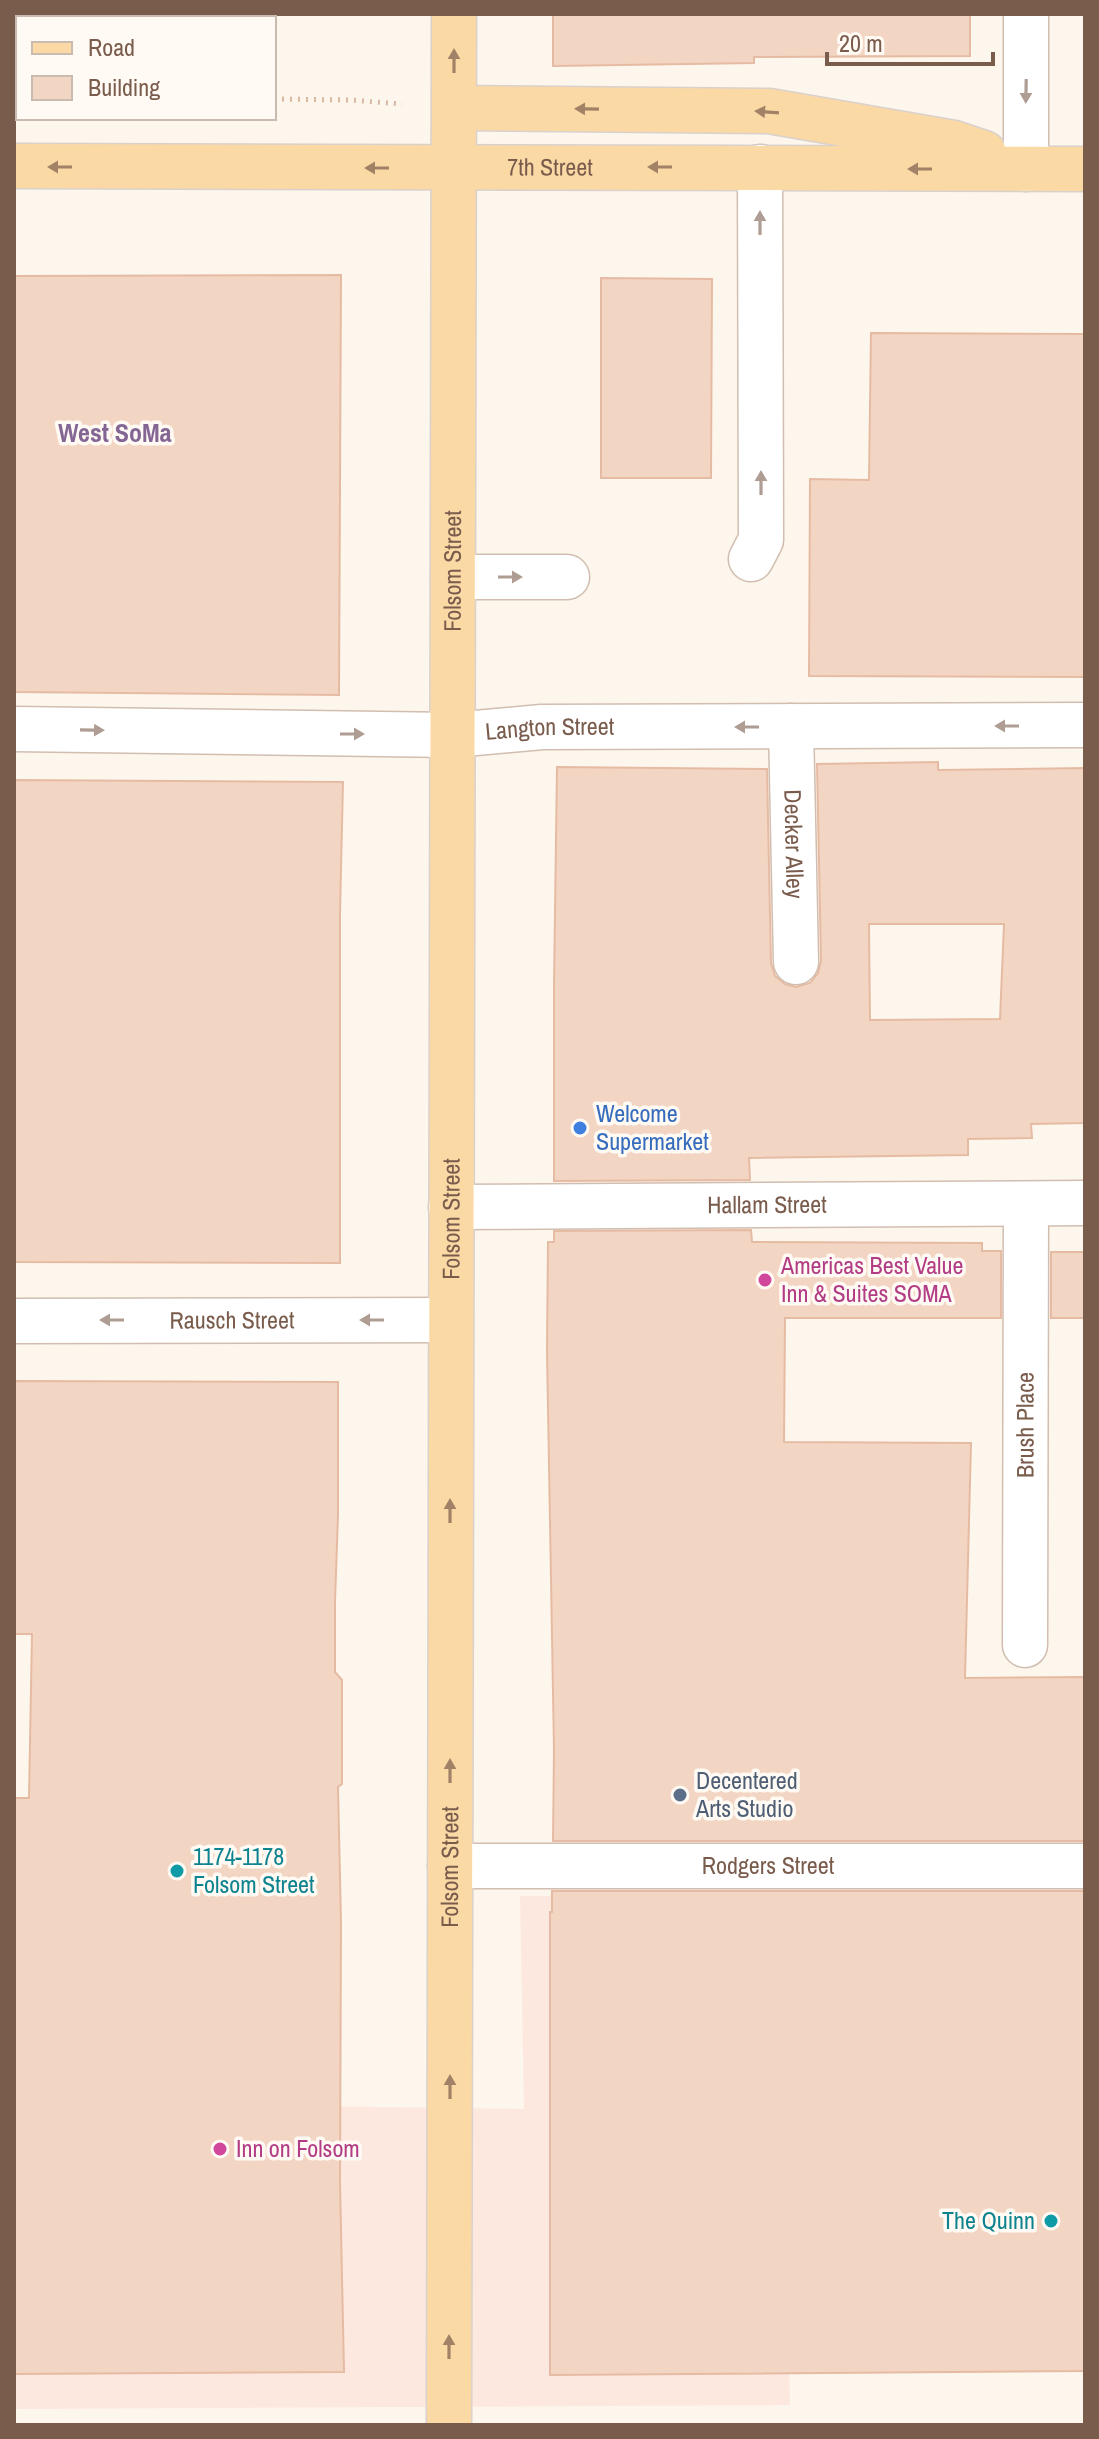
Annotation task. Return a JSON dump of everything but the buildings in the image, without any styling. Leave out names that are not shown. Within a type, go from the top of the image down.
[{"type":"main road","name":"Folsom Street","points":[[449,2425],[454,14]]},
{"type":"main road","points":[[455,108],[769,111],[954,143],[1026,169]]},
{"type":"main road","name":"7th Street","points":[[14,166],[1085,169]]},
{"type":"street","points":[[1026,14],[1026,169]]},
{"type":"street","points":[[751,559],[761,540],[760,167]]},
{"type":"street","points":[[453,577],[567,577]]},
{"type":"street","name":"Langton Street","points":[[14,729],[453,735],[542,727],[1085,725]]},
{"type":"street","name":"Decker Alley","points":[[791,726],[796,962]]},
{"type":"street","name":"Hallam Street","points":[[451,1207],[1085,1203]]},
{"type":"street","name":"Brush Place","points":[[1025,1645],[1026,1204]]},
{"type":"street","name":"Rausch Street","points":[[14,1321],[450,1320]]},
{"type":"street","name":"Rodgers Street","points":[[450,1866],[1085,1866]]},
{"type":"path","points":[[276,99],[350,100]]},
{"type":"shaded area","points":[[777,1895],[790,2405],[14,2409],[14,2102],[524,2109],[520,1896]]},
{"type":"place","name":"Welcome Supermarket","points":[[580,1128]]},
{"type":"place","name":"Americas Best Value Inn & Suites SOMA","points":[[765,1280]]},
{"type":"place","name":"Decentered Arts Studio","points":[[680,1795]]},
{"type":"place","name":"1174‐1178 Folsom Street","points":[[177,1871]]},
{"type":"place","name":"Inn on Folsom","points":[[220,2149]]},
{"type":"place","name":"The Quinn","points":[[1051,2221]]},
{"type":"district","name":"West SoMa","points":[[115,433]]}]
